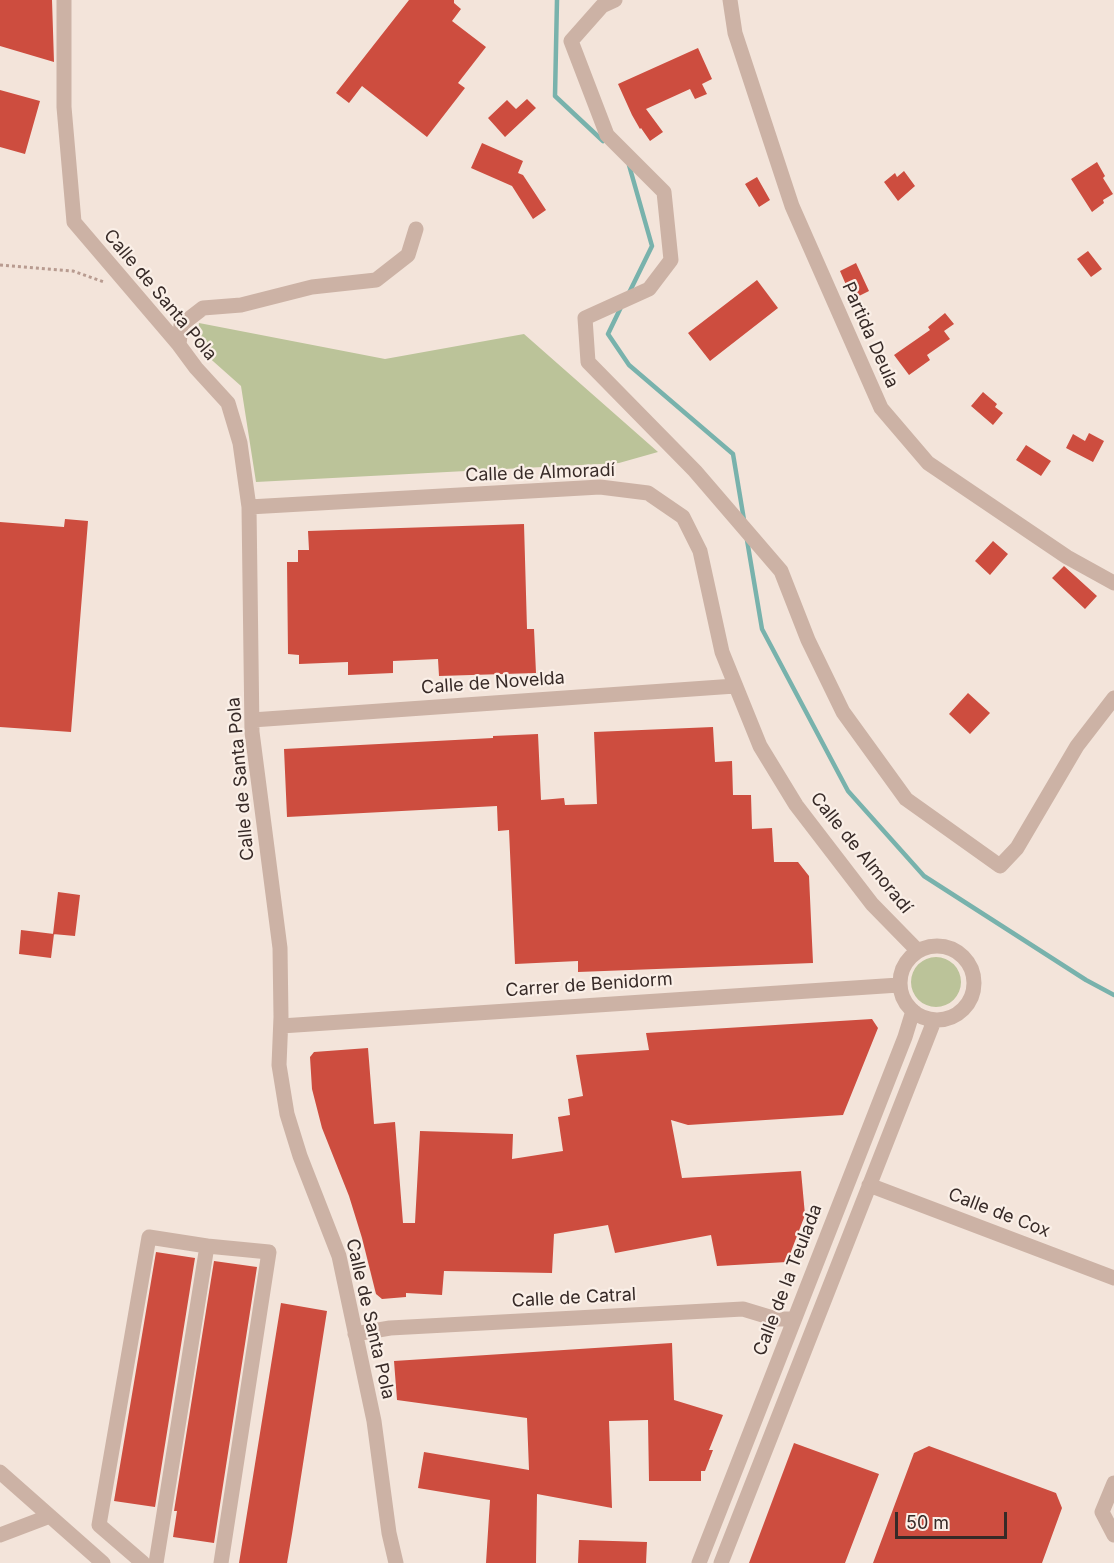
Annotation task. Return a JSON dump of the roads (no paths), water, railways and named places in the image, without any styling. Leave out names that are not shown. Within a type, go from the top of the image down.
[{"type":"street","name":"Calle de Santa Pola","points":[[64,0],[64,107],[74,222],[228,404],[240,443],[249,507],[252,720],[280,948],[279,1065],[286,1114],[339,1256],[374,1421],[389,1533],[396,1563]]},
{"type":"street","points":[[615,0],[602,6],[571,41],[607,135],[664,192],[671,260],[649,288],[585,318],[588,362],[695,471],[781,571],[808,640],[843,712],[906,799],[1000,866],[1017,848],[1077,746],[1114,698]]},
{"type":"street","name":"Partida Deula","points":[[730,0],[735,33],[792,206],[881,408],[928,463],[1067,557],[1114,583]]},
{"type":"street","points":[[179,345],[181,325],[203,308],[241,305],[312,287],[376,280],[408,255],[416,229]]},
{"type":"street","name":"Calle de Almoradí","points":[[249,507],[600,487],[648,493],[682,517],[700,551],[722,652],[760,746],[796,805],[872,904],[918,951]]},
{"type":"street","name":"Calle de Novelda","points":[[252,720],[735,686]]},
{"type":"street","points":[[930,946],[948,947],[960,953],[969,963],[973,971],[973,994],[967,1005],[952,1017],[934,1021],[924,1019],[908,1008],[902,998],[899,985],[904,964],[918,951],[930,946]]},
{"type":"street","name":"Carrer de Benidorm","points":[[281,1026],[899,985]]},
{"type":"street","name":"Calle de la Teulada","points":[[699,1563],[913,1011]]},
{"type":"street","points":[[721,1563],[934,1021]]},
{"type":"street","name":"Calle de Cox","points":[[869,1185],[1114,1278]]},
{"type":"street","points":[[144,1563],[99,1526],[149,1237],[207,1246],[269,1251],[221,1563]]},
{"type":"street","points":[[156,1563],[207,1246]]},
{"type":"street","name":"Calle de Catral","points":[[355,1334],[390,1328],[742,1309],[776,1318],[794,1318]]},
{"type":"street","points":[[0,1472],[103,1563]]},
{"type":"street","points":[[1114,1483],[1102,1512],[1114,1535]]},
{"type":"street","points":[[0,1535],[50,1516]]},
{"type":"waterway","points":[[557,0],[555,96],[603,141]]},
{"type":"waterway","points":[[628,295],[652,246],[629,165]]},
{"type":"waterway","points":[[622,305],[608,334],[629,365],[733,454],[744,520]]},
{"type":"waterway","points":[[747,540],[762,629],[848,791],[924,876],[1086,980],[1114,995]]}]
